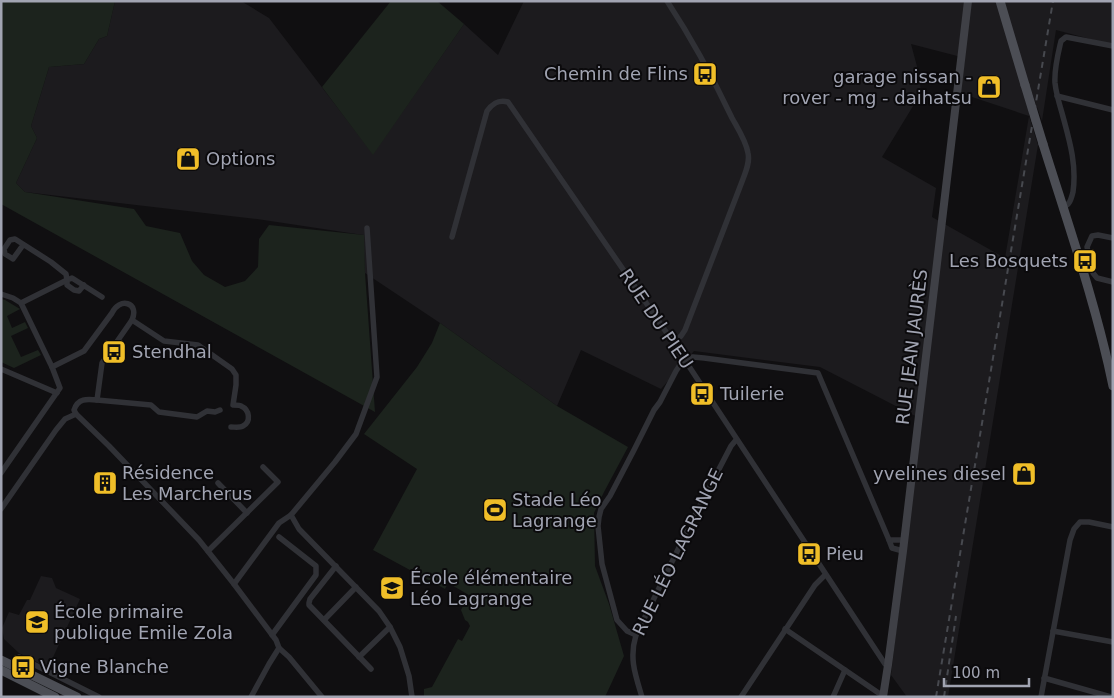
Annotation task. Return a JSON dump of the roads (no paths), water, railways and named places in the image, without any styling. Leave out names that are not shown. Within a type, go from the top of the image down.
[{"type":"main road","name":"RUE JEAN JAURÈS","points":[[883,696],[903,551],[968,1]]},
{"type":"main road","points":[[1000,1],[1111,364],[1113,386]]},
{"type":"main road","points":[[1,660],[77,697]]},
{"type":"main road","points":[[1,670],[55,697]]},
{"type":"street","points":[[667,1],[686,30],[724,101],[746,146],[749,157],[743,179],[685,330],[673,342]]},
{"type":"street","points":[[1063,207],[1069,204],[1072,198],[1074,172],[1072,148],[1057,96],[1055,81],[1056,63],[1061,41],[1066,37],[1113,46]]},
{"type":"street","points":[[1057,96],[1113,110]]},
{"type":"street","name":"RUE DU PIEU","points":[[452,237],[487,111],[496,102],[503,100],[508,102],[673,342],[825,575],[885,664],[888,665]]},
{"type":"street","points":[[234,584],[279,523],[291,515],[356,434],[377,377],[367,228]]},
{"type":"street","points":[[1113,238],[1098,235],[1092,236],[1087,248],[1096,278],[1113,282]]},
{"type":"street","points":[[23,245],[66,274],[67,285],[74,290],[79,291],[84,285]]},
{"type":"street","points":[[21,303],[72,278],[102,297]]},
{"type":"street","points":[[1,294],[21,303],[60,388],[1,474]]},
{"type":"street","points":[[52,367],[84,351],[112,313],[114,307],[126,303],[130,305],[134,309],[135,314],[102,364],[97,400]]},
{"type":"street","points":[[132,320],[164,341],[198,345],[232,369],[236,375],[233,405],[241,406],[249,416],[245,426],[241,428],[231,427]]},
{"type":"street","points":[[636,635],[627,631],[617,620],[602,564],[598,526],[599,517],[601,509],[610,496],[654,410],[684,359],[704,358],[818,373],[892,548],[903,551]]},
{"type":"street","points":[[1,369],[57,393]]},
{"type":"street","points":[[220,410],[215,412],[208,411],[197,417],[159,412],[151,405],[86,399],[80,401],[74,410],[208,551],[272,634],[279,648],[289,657],[322,697]]},
{"type":"street","points":[[1,509],[56,430],[66,419],[76,414]]},
{"type":"street","name":"RUE LÉO LAGRANGE","points":[[642,697],[633,667],[632,654],[636,635],[693,519],[731,446],[736,440]]},
{"type":"street","points":[[208,551],[278,482],[263,467]]},
{"type":"street","points":[[218,483],[247,513]]},
{"type":"street","points":[[291,515],[299,529],[379,611],[390,627],[405,661],[412,697]]},
{"type":"street","points":[[1041,697],[1070,540],[1074,529],[1080,522],[1113,527]]},
{"type":"street","points":[[272,634],[316,575],[316,566],[279,537]]},
{"type":"street","points":[[889,540],[904,540]]},
{"type":"street","points":[[336,566],[309,602],[309,605],[372,669]]},
{"type":"street","points":[[741,697],[785,630],[825,575]]},
{"type":"street","points":[[324,620],[356,587]]},
{"type":"street","points":[[359,657],[390,627]]},
{"type":"street","points":[[785,630],[883,696]]},
{"type":"street","points":[[1053,631],[1113,642]]},
{"type":"street","points":[[251,697],[279,648]]},
{"type":"street","points":[[11,665],[20,658],[99,697]]},
{"type":"street","points":[[833,697],[845,670]]},
{"type":"street","points":[[1044,678],[1111,697]]},
{"type":"railway","points":[[936,697],[1053,1]]},
{"type":"railway","points":[[944,697],[956,616]]},
{"type":"place","name":"Chemin de Flins","points":[[705,74]]},
{"type":"place","name":"garage nissan - rover - mg - daihatsu","points":[[989,87]]},
{"type":"place","name":"Options","points":[[188,159]]},
{"type":"place","name":"Les Bosquets","points":[[1085,261]]},
{"type":"place","name":"Stendhal","points":[[114,352]]},
{"type":"place","name":"Tuilerie","points":[[702,394]]},
{"type":"place","name":"yvelines diesel","points":[[1024,474]]},
{"type":"place","name":"Résidence Les Marcherus","points":[[105,483]]},
{"type":"place","name":"Stade Léo Lagrange","points":[[495,510]]},
{"type":"place","name":"Pieu","points":[[809,554]]},
{"type":"place","name":"École élémentaire Léo Lagrange","points":[[392,588]]},
{"type":"place","name":"École primaire publique Emile Zola","points":[[37,622]]},
{"type":"place","name":"Vigne Blanche","points":[[23,667]]}]
